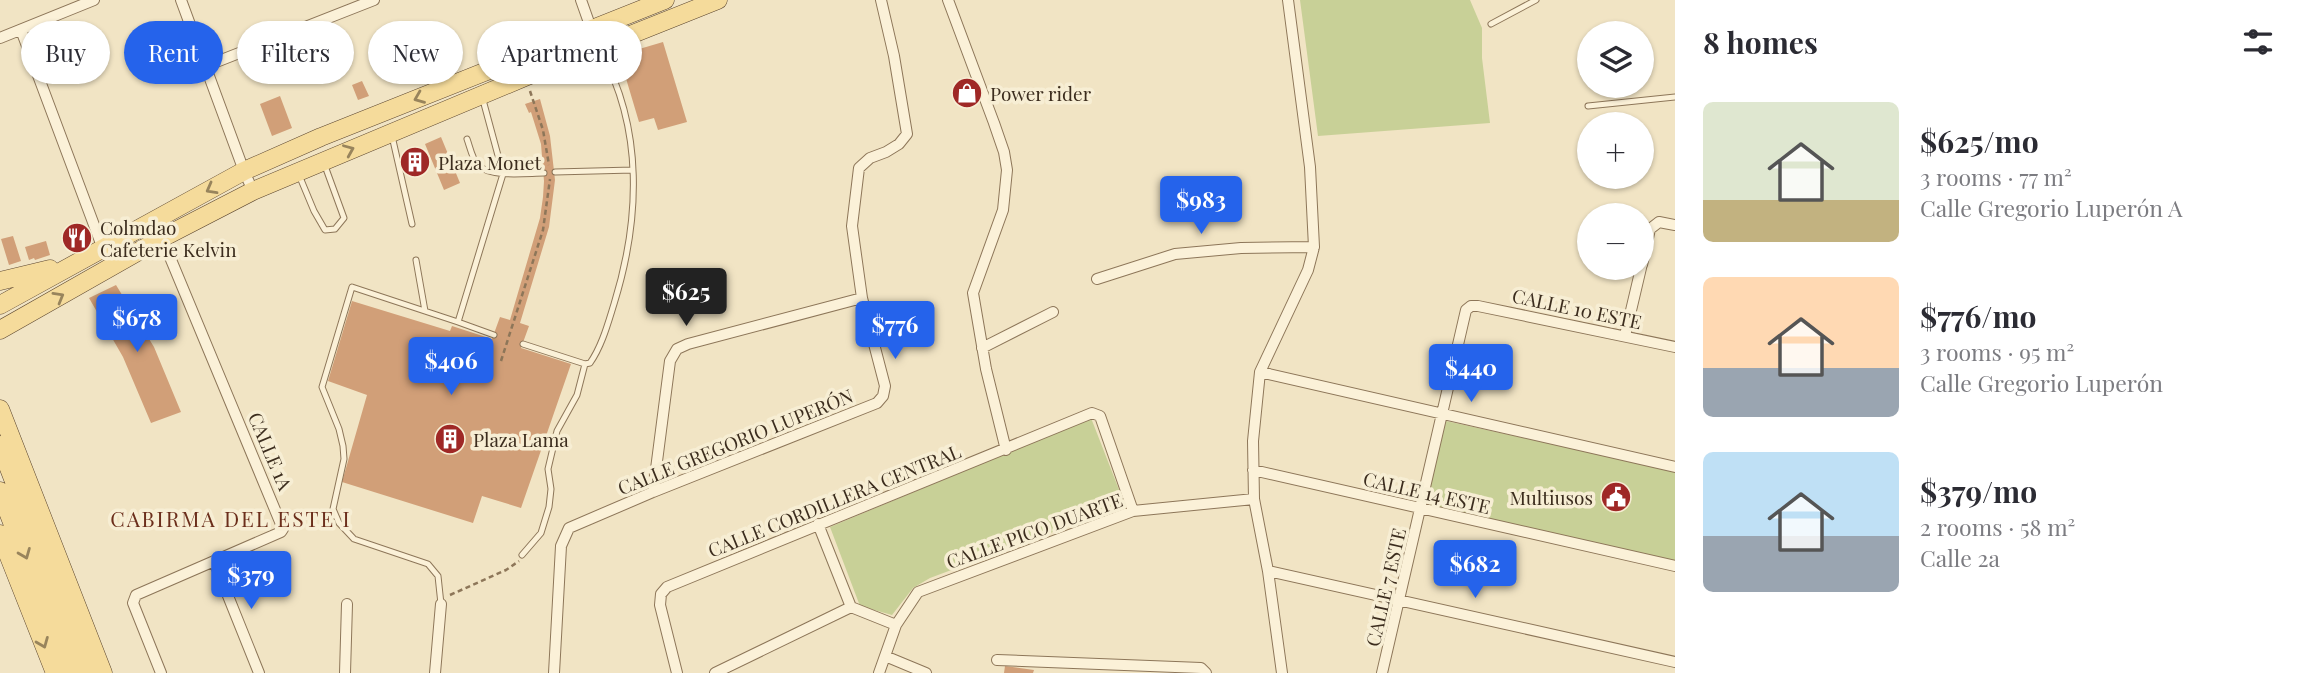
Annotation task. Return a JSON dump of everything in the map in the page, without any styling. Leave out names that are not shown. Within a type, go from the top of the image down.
[{"type":"main road","points":[[612,21],[665,0]]},
{"type":"main road","points":[[642,30],[718,0]]},
{"type":"main road","points":[[0,305],[244,171],[477,75]]},
{"type":"main road","points":[[0,330],[162,238],[253,191],[509,84]]},
{"type":"main road","points":[[0,281],[74,263]]},
{"type":"main road","points":[[0,409],[103,673]]},
{"type":"main road","points":[[0,445],[88,673]]},
{"type":"main road","points":[[0,491],[70,673]]},
{"type":"main road","points":[[0,534],[55,673]]},
{"type":"street","points":[[43,21],[94,0]]},
{"type":"street","points":[[181,0],[189,21]]},
{"type":"street","points":[[223,59],[374,0]]},
{"type":"street","points":[[581,0],[589,21]]},
{"type":"street","name":"CALLE GREGORIO LUPERÓN","points":[[554,673],[561,545],[569,528],[881,400],[885,386],[862,298],[852,226],[859,168],[870,158],[899,144],[907,134],[881,0]]},
{"type":"street","points":[[948,0],[998,132],[1007,170],[1003,210],[972,293],[1006,450]]},
{"type":"street","points":[[1284,673],[1254,499],[1253,441],[1260,372],[1308,270],[1314,247],[1310,167],[1289,0]]},
{"type":"street","points":[[0,38],[21,30]]},
{"type":"street","points":[[41,84],[103,249]]},
{"type":"street","points":[[213,84],[253,191]]},
{"type":"street","points":[[1654,226],[1660,222],[1675,225]]},
{"type":"street","name":"CALLE 1A","points":[[161,673],[133,603],[136,596],[281,532],[283,525],[162,238]]},
{"type":"street","points":[[1097,279],[1175,254],[1241,248],[1314,247]]},
{"type":"street","points":[[1625,336],[1638,280]]},
{"type":"street","points":[[653,492],[670,361],[677,349],[862,298]]},
{"type":"street","name":"CALLE 10 ESTE","points":[[1471,306],[1675,347]]},
{"type":"street","name":"CALLE 7 ESTE","points":[[1382,673],[1466,310],[1471,306]]},
{"type":"street","points":[[982,348],[1053,312]]},
{"type":"street","points":[[1260,372],[1675,467]]},
{"type":"street","name":"CALLE CORDILLERA CENTRAL","points":[[677,673],[660,605],[661,594],[667,587],[1092,413],[1100,416],[1133,511]]},
{"type":"street","name":"CALLE 14 ESTE","points":[[1253,470],[1675,566]]},
{"type":"street","name":"CALLE PICO DUARTE","points":[[879,673],[896,625],[918,592],[1133,511],[1254,499]]},
{"type":"street","points":[[818,524],[851,607],[896,625]]},
{"type":"street","points":[[214,561],[259,673]]},
{"type":"street","points":[[1268,571],[1400,598],[1675,662]]},
{"type":"street","points":[[435,673],[441,601]]},
{"type":"street","points":[[345,673],[347,604]]},
{"type":"street","points":[[715,673],[851,607]]},
{"type":"street","points":[[885,656],[926,673]]},
{"type":"street","points":[[997,660],[1202,668],[1206,673]]},
{"type":"lane","points":[[1491,24],[1536,0]]},
{"type":"lane","points":[[523,344],[585,364],[590,363],[594,357],[604,333],[627,258],[634,216],[633,170],[624,105],[615,84]]},
{"type":"lane","points":[[458,323],[503,174],[481,95]]},
{"type":"lane","points":[[1588,106],[1675,97]]},
{"type":"lane","points":[[391,132],[412,224]]},
{"type":"lane","points":[[467,139],[475,162],[482,168],[503,174],[544,173]]},
{"type":"lane","points":[[298,172],[325,230],[335,229],[344,218],[323,161]]},
{"type":"lane","points":[[555,172],[633,170]]},
{"type":"lane","points":[[416,260],[425,311]]},
{"type":"lane","points":[[441,601],[438,576],[428,564],[354,539],[336,519],[333,504],[344,459],[343,446],[339,429],[321,387],[352,286],[494,334]]},
{"type":"lane","points":[[522,555],[541,533],[549,507],[551,489],[548,469],[557,431],[577,395],[585,364]]},
{"type":"path","points":[[502,361],[543,230],[550,185],[543,130],[527,84]]},
{"type":"path","points":[[441,601],[512,567],[522,555]]},
{"type":"green space","points":[[1300,0],[1470,0],[1482,28],[1482,58],[1490,123],[1318,136]]},
{"type":"green space","points":[[1091,418],[1125,505],[930,578],[913,588],[892,615],[860,606],[830,527]]},
{"type":"green space","points":[[1446,421],[1675,471],[1675,562],[1426,504]]},
{"type":"building","points":[[663,42],[687,122],[658,130],[654,118],[639,122],[628,84],[642,84],[642,48]]},
{"type":"building","points":[[362,81],[369,96],[358,100],[352,85]]},
{"type":"building","points":[[280,96],[292,128],[272,136],[260,104]]},
{"type":"building","name":"Plaza Lama","points":[[540,99],[550,136],[555,180],[549,227],[520,323],[529,326],[521,348],[571,364],[521,508],[482,496],[473,523],[342,482],[367,395],[328,381],[352,301],[450,331],[452,326],[492,339],[500,317],[510,320],[540,218],[543,197],[541,144],[531,112],[529,113],[525,104]]},
{"type":"building","points":[[441,137],[460,183],[444,190],[425,144]]},
{"type":"building","name":"Plaza Monet","points":[[418,148],[424,174],[411,177],[406,150]]},
{"type":"building","name":"Colmdao Cafeterie Kelvin","points":[[79,229],[85,243],[76,247],[70,232]]},
{"type":"building","points":[[13,236],[21,261],[9,265],[1,239]]},
{"type":"building","points":[[46,241],[50,255],[29,260],[25,247]]},
{"type":"building","points":[[116,285],[154,347],[181,412],[151,423],[123,357],[89,298]]},
{"type":"building","points":[[1005,666],[1034,670],[1033,673],[1004,673]]},
{"type":"place","name":"Power rider","points":[[967,93]]},
{"type":"place","name":"Plaza Monet","points":[[415,162]]},
{"type":"place","name":"Colmdao Cafeterie Kelvin","points":[[77,238]]},
{"type":"place","name":"Plaza Lama","points":[[450,439]]},
{"type":"place","name":"Multiusos","points":[[1616,497]]},
{"type":"district","name":"CABIRMA DEL ESTE I","points":[[231,518]]}]
